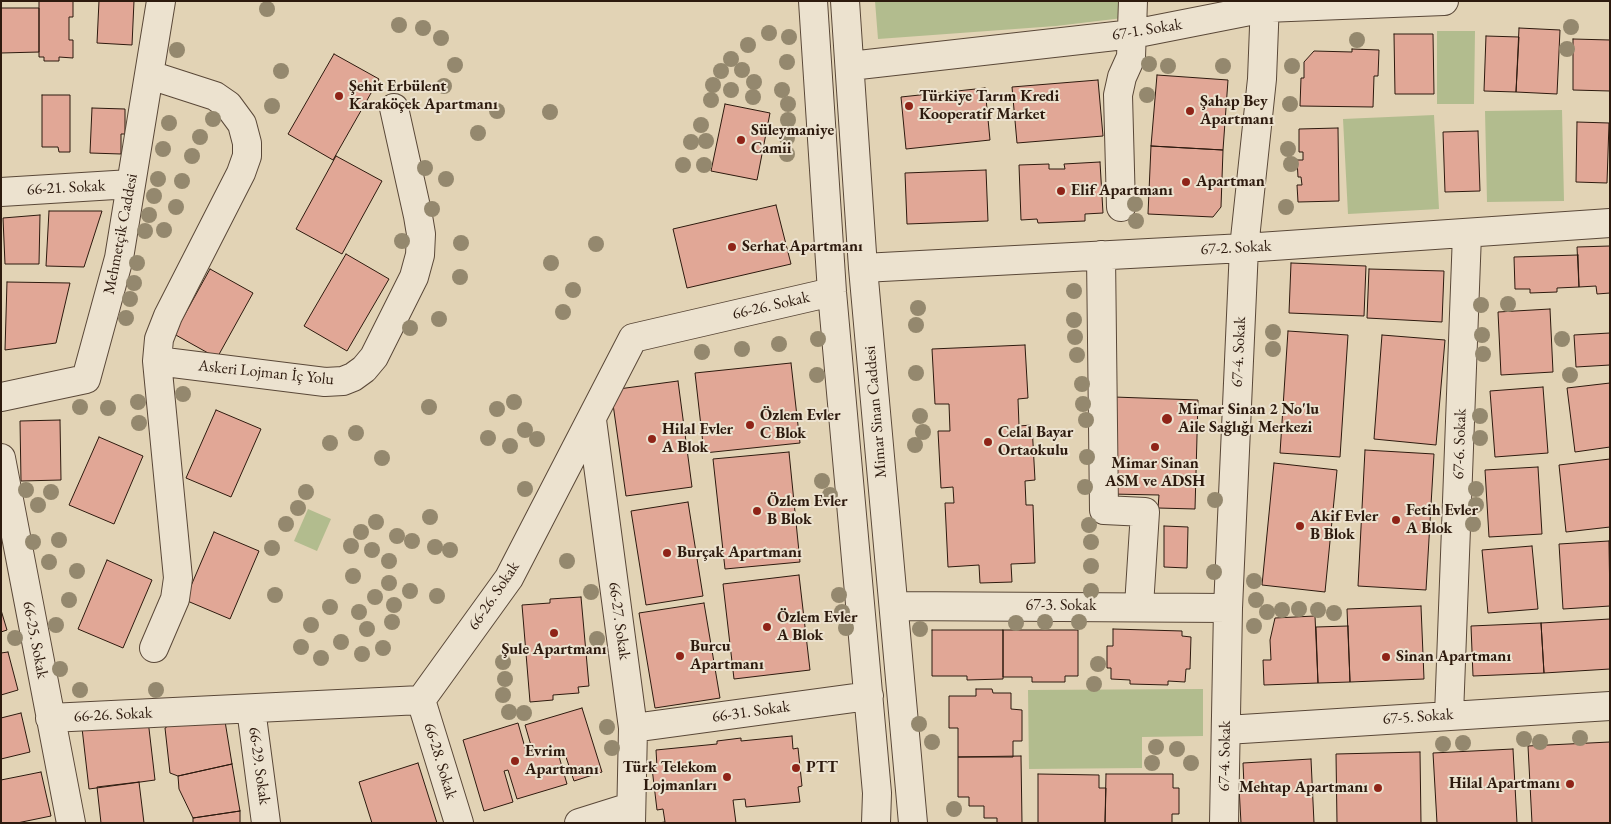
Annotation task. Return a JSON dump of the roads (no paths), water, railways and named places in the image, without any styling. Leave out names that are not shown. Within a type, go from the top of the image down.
[{"type":"street","name":"Mehmetçik Caddesi","points":[[1,397],[86,379],[119,258],[161,1]]},
{"type":"street","name":"Mimar Sinan Caddesi","points":[[813,1],[832,292],[869,696],[877,793],[876,823]]},
{"type":"street","name":"Mimar Sinan Caddesi","points":[[845,1],[863,268],[894,606],[917,816]]},
{"type":"street","points":[[1121,207],[1118,95],[1122,78],[1131,57],[1133,1]]},
{"type":"street","name":"67-1. Sokak","points":[[850,66],[1133,34],[1265,5],[1444,1]]},
{"type":"street","name":"67-4. Sokak","points":[[1224,823],[1228,608],[1244,248],[1262,79],[1265,5]]},
{"type":"street","points":[[150,75],[215,96],[228,105],[242,124],[247,143],[247,156],[241,173],[168,316],[159,339],[158,361],[178,578],[175,599],[154,648]]},
{"type":"street","name":"Askeri Lojman İç Yolu","points":[[158,361],[326,382],[342,381],[354,377],[364,369],[374,356],[414,277],[420,255],[421,234],[418,216],[394,108]]},
{"type":"street","name":"66-21. Sokak","points":[[1,192],[131,184]]},
{"type":"street","name":"67-2. Sokak","points":[[863,268],[1244,248],[1610,223]]},
{"type":"street","name":"67-6. Sokak","points":[[1449,715],[1467,234]]},
{"type":"street","points":[[1101,255],[1104,510],[1145,512],[1139,606]]},
{"type":"street","name":"66-26. Sokak","points":[[50,718],[421,700],[509,578],[592,420],[632,338],[832,292]]},
{"type":"street","name":"66-27. Sokak","points":[[592,420],[633,728],[631,815]]},
{"type":"street","name":"66-25. Sokak","points":[[1,458],[71,823]]},
{"type":"street","name":"67-3. Sokak","points":[[894,606],[1228,608]]},
{"type":"street","name":"66-31. Sokak","points":[[633,728],[869,696]]},
{"type":"street","name":"66-28. Sokak","points":[[421,700],[459,823]]},
{"type":"street","name":"67-5. Sokak","points":[[1226,730],[1610,706]]},
{"type":"street","name":"66-29. Sokak","points":[[251,709],[266,823]]},
{"type":"street","points":[[860,823],[877,793]]},
{"type":"street","points":[[580,823],[631,815]]},
{"type":"place","name":"Şehit Erbülent Karaköçek Apartmanı","points":[[339,96]]},
{"type":"place","name":"Türkiye Tarım Kredi Kooperatif Market","points":[[909,106]]},
{"type":"place","name":"Şahap Bey Apartmanı","points":[[1190,111]]},
{"type":"place","name":"Süleymaniye Camii","points":[[741,140]]},
{"type":"place","name":"Apartman","points":[[1186,182]]},
{"type":"place","name":"Elif Apartmanı","points":[[1061,191]]},
{"type":"place","name":"Serhat Apartmanı","points":[[732,247]]},
{"type":"place","name":"Mimar Sinan 2 No'lu Aile Sağlığı Merkezi","points":[[1167,419]]},
{"type":"place","name":"Özlem Evler C Blok","points":[[750,425]]},
{"type":"place","name":"Hilal Evler A Blok","points":[[652,439]]},
{"type":"place","name":"Celal Bayar Ortaokulu","points":[[988,442]]},
{"type":"place","name":"Mimar Sinan ASM ve ADSH","points":[[1155,447]]},
{"type":"place","name":"Özlem Evler B Blok","points":[[757,511]]},
{"type":"place","name":"Fetih Evler A Blok","points":[[1396,520]]},
{"type":"place","name":"Akif Evler B Blok","points":[[1300,526]]},
{"type":"place","name":"Burçak Apartmanı","points":[[667,553]]},
{"type":"place","name":"Özlem Evler A Blok","points":[[767,627]]},
{"type":"place","name":"Şule Apartmanı","points":[[554,633]]},
{"type":"place","name":"Burcu Apartmanı","points":[[680,656]]},
{"type":"place","name":"Sinan Apartmanı","points":[[1386,657]]},
{"type":"place","name":"Evrim Apartmanı","points":[[515,761]]},
{"type":"place","name":"PTT","points":[[796,768]]},
{"type":"place","name":"Türk Telekom Lojmanları","points":[[727,777]]},
{"type":"place","name":"Hilal Apartmanı","points":[[1570,784]]},
{"type":"place","name":"Mehtap Apartmanı","points":[[1378,788]]}]
